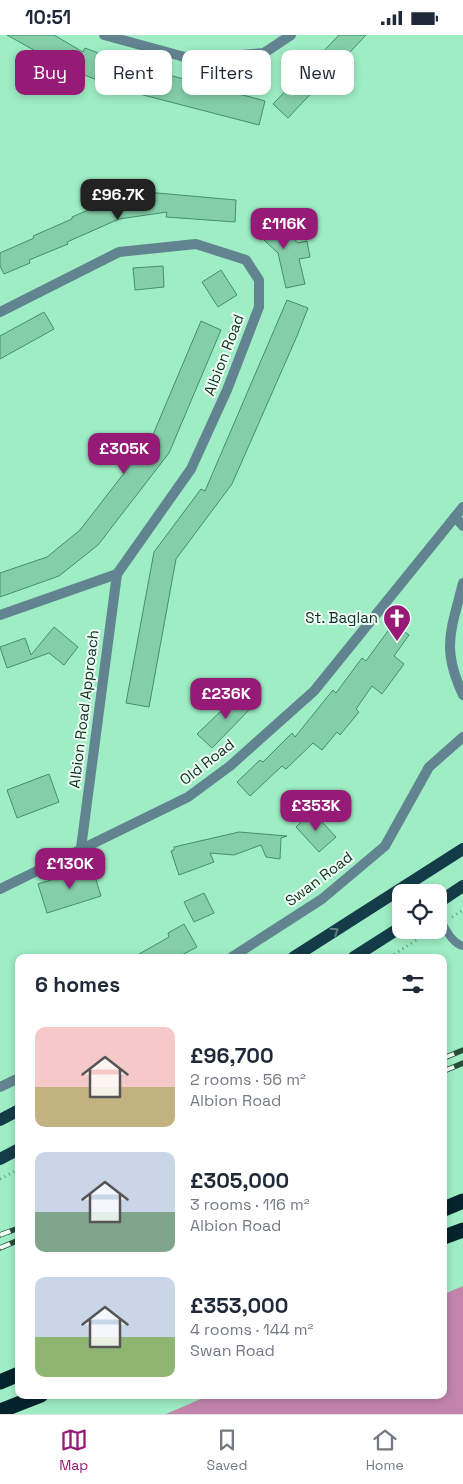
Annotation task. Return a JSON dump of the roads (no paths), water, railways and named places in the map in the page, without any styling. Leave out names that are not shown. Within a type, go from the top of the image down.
[{"type":"highway","points":[[447,1208],[463,1201]]},
{"type":"highway","points":[[447,1236],[463,1230]]},
{"type":"highway","points":[[0,1382],[15,1376]]},
{"type":"highway","points":[[0,1411],[31,1399]]},
{"type":"main road","points":[[299,954],[463,849]]},
{"type":"main road","points":[[447,897],[463,886]]},
{"type":"main road","points":[[359,954],[392,933]]},
{"type":"main road","points":[[0,1120],[15,1113]]},
{"type":"main road","points":[[0,1159],[15,1151]]},
{"type":"street","points":[[110,36],[192,59],[264,53],[291,35]]},
{"type":"street","name":"Albion Road","points":[[0,312],[119,252],[196,244],[246,260],[259,280],[259,307],[227,390],[191,469],[117,574]]},
{"type":"street","name":"Old Road","points":[[0,889],[188,797],[230,766],[314,691],[463,507]]},
{"type":"street","points":[[455,517],[463,526]]},
{"type":"street","points":[[0,615],[117,574]]},
{"type":"street","name":"Albion Road Approach","points":[[81,848],[117,574]]},
{"type":"street","points":[[463,583],[450,634],[449,657],[463,695]]},
{"type":"street","name":"Swan Road","points":[[237,954],[322,899],[385,846],[429,767],[463,737]]},
{"type":"street","points":[[0,1087],[15,1080]]},
{"type":"lane","points":[[447,930],[458,945],[463,946]]},
{"type":"railway","points":[[447,1057],[463,1050]]},
{"type":"railway","points":[[447,1070],[463,1063]]},
{"type":"railway","points":[[0,1235],[15,1229]]},
{"type":"railway","points":[[0,1248],[15,1242]]},
{"type":"place","name":"St. Baglan","points":[[397,642]]}]
